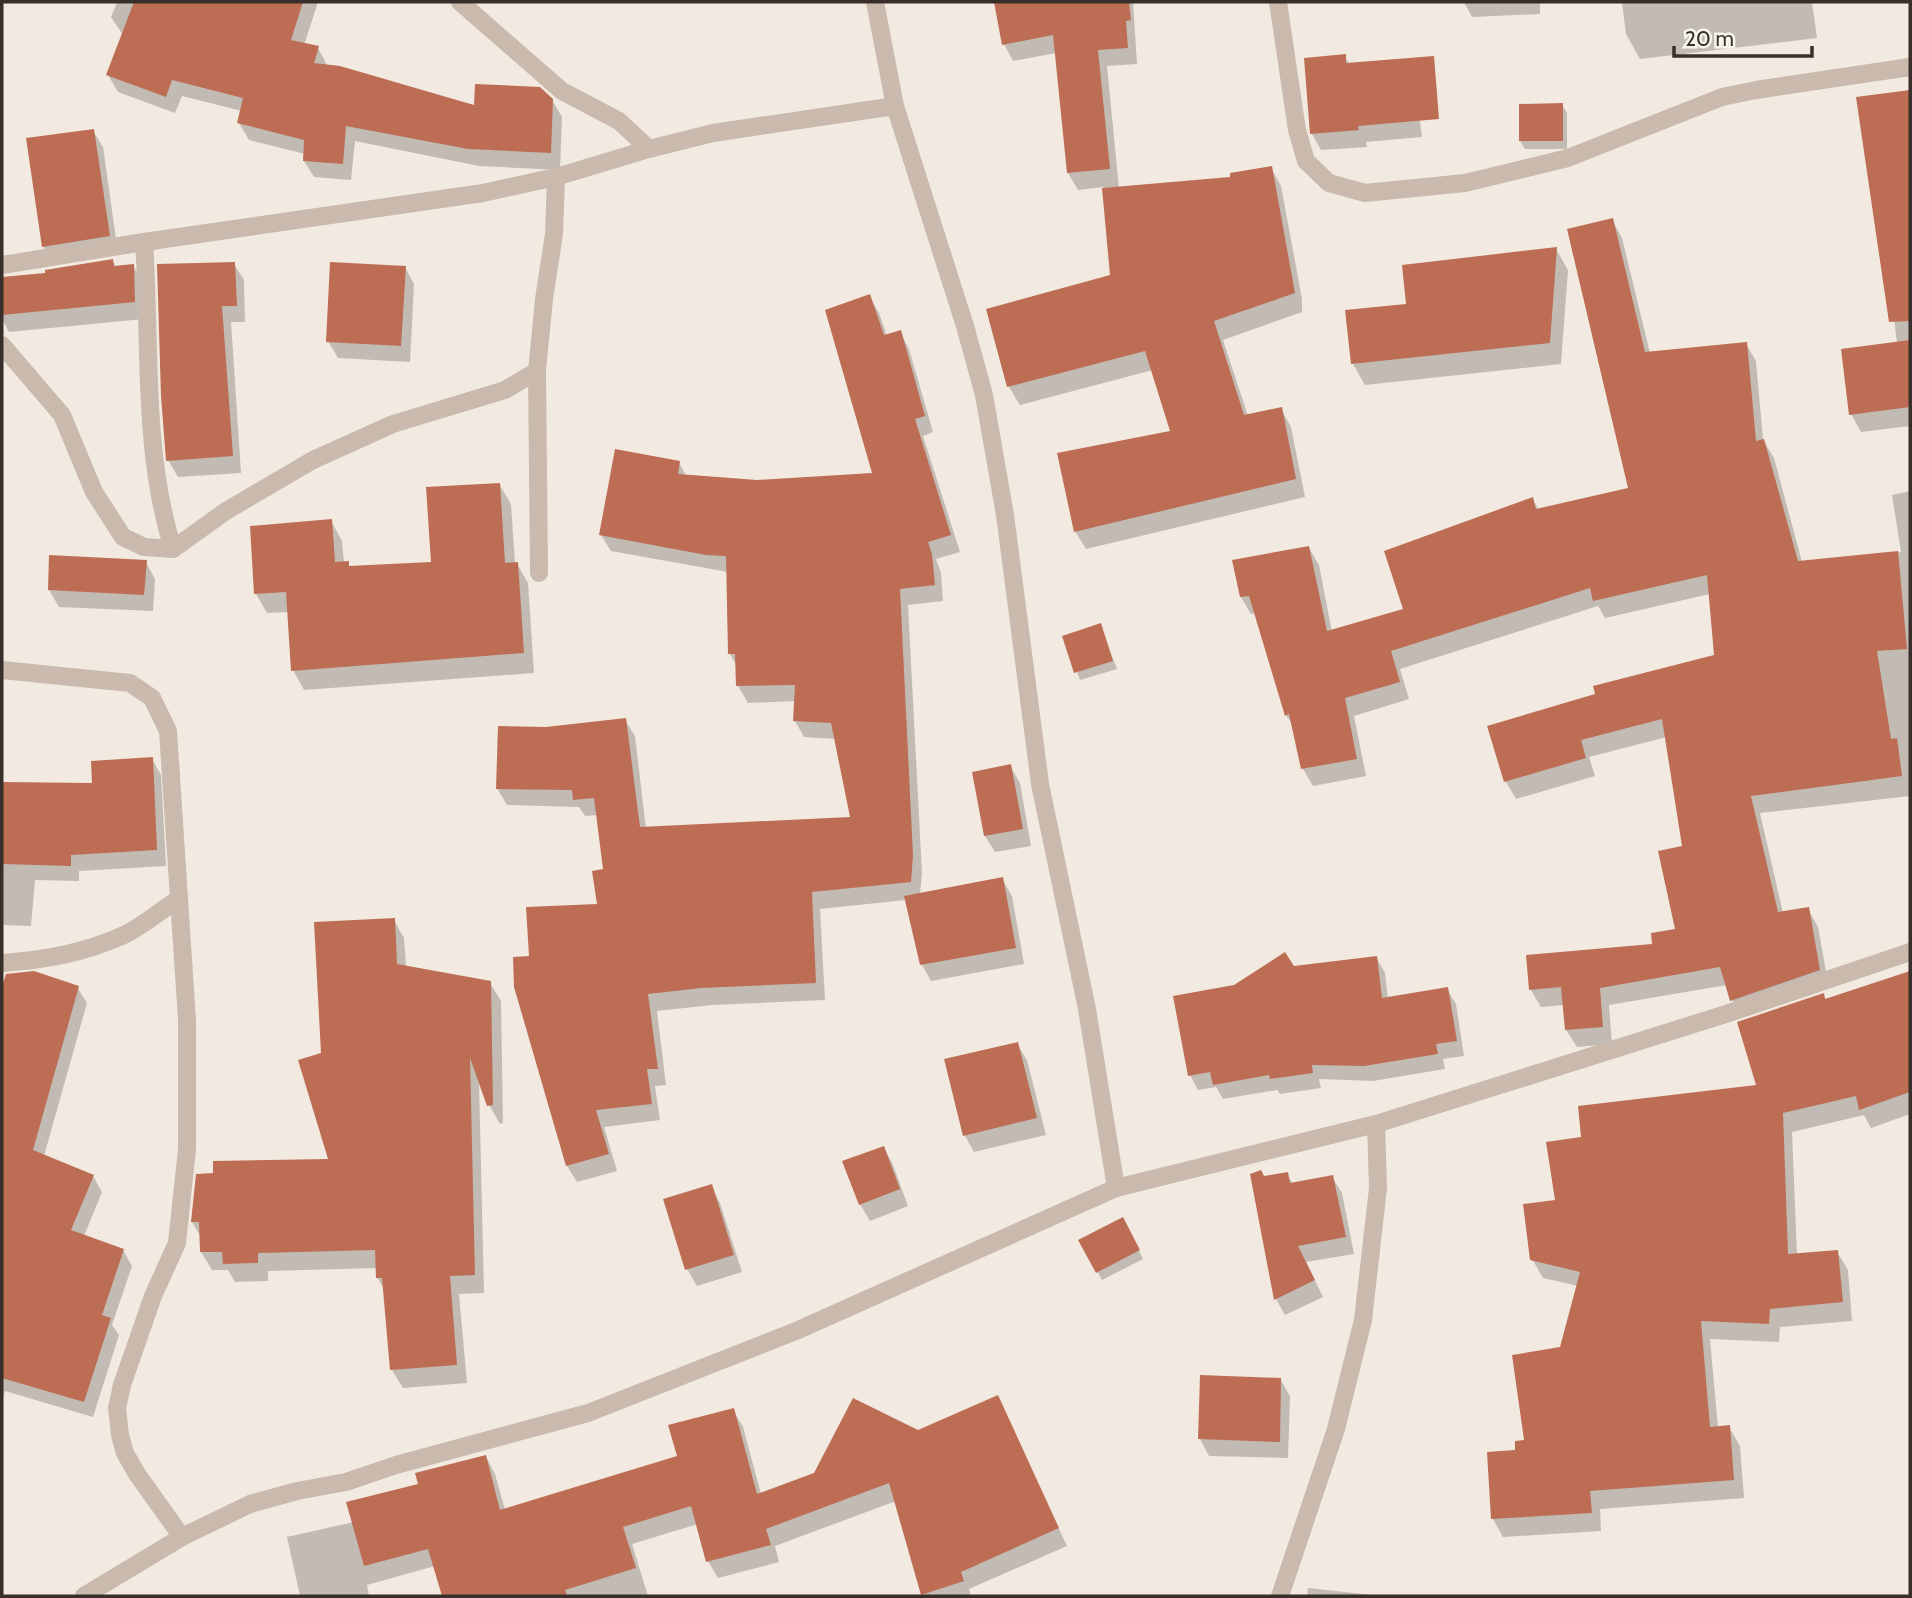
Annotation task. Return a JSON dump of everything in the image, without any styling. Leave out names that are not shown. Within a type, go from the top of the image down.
[{"type":"street","points":[[460,2],[562,91],[619,121],[649,149]]},
{"type":"street","points":[[875,2],[895,106],[965,326],[984,395],[1005,515],[1041,784],[1087,1009],[1116,1188]]},
{"type":"street","points":[[1278,2],[1297,130],[1306,161],[1329,183],[1365,193],[1465,183],[1568,158],[1733,95],[1910,67]]},
{"type":"street","points":[[2,265],[482,193],[555,177],[713,133],[895,106]]},
{"type":"street","points":[[539,573],[537,371],[554,234],[555,177]]},
{"type":"street","points":[[144,242],[147,392],[151,435],[166,527],[173,550]]},
{"type":"street","points":[[2,345],[62,415],[94,492],[123,537],[144,547],[173,550],[226,511],[313,460],[393,424],[505,390],[537,371]]},
{"type":"street","points":[[2,670],[130,683],[152,698],[168,731],[187,1020],[187,1149],[177,1243],[153,1296],[122,1385],[117,1408],[125,1453],[182,1537]]},
{"type":"street","points":[[2,963],[43,960],[81,952],[126,934],[179,899]]},
{"type":"street","points":[[84,1596],[182,1537],[250,1504],[296,1491],[346,1482],[396,1465],[588,1413],[796,1331],[1116,1188],[1376,1124],[1726,1014],[1910,952]]},
{"type":"street","points":[[1280,1596],[1336,1429],[1363,1320],[1378,1188],[1376,1124]]},
{"type":"building","points":[[134,2],[303,2],[291,40],[319,46],[314,63],[340,66],[474,105],[475,84],[540,87],[553,99],[551,153],[468,149],[346,126],[343,164],[303,161],[304,140],[237,123],[243,98],[172,80],[166,97],[106,75]]},
{"type":"building","points":[[994,2],[1129,2],[1131,20],[1126,21],[1128,48],[1098,50],[1110,169],[1067,173],[1053,35],[1002,45]]},
{"type":"building","points":[[1346,54],[1346,63],[1434,56],[1439,119],[1358,126],[1359,130],[1310,134],[1304,58]]},
{"type":"building","points":[[1910,90],[1910,321],[1889,322],[1856,97]]},
{"type":"building","points":[[1563,103],[1563,141],[1519,141],[1519,104]]},
{"type":"building","points":[[94,129],[110,236],[42,247],[26,138]]},
{"type":"building","points":[[1272,166],[1295,293],[1214,321],[1244,415],[1282,407],[1296,479],[1074,532],[1057,453],[1170,431],[1145,351],[1007,387],[986,309],[1110,275],[1102,188],[1230,177],[1230,173]]},
{"type":"building","points":[[1613,218],[1645,352],[1747,342],[1756,441],[1764,439],[1798,561],[1898,551],[1907,649],[1877,651],[1891,739],[1897,738],[1902,776],[1751,796],[1778,912],[1809,907],[1820,970],[1730,1001],[1720,967],[1600,988],[1603,1027],[1565,1030],[1561,987],[1529,990],[1526,955],[1652,944],[1651,933],[1675,929],[1658,851],[1682,846],[1662,719],[1581,740],[1586,758],[1504,782],[1487,726],[1595,694],[1593,686],[1714,655],[1707,575],[1593,601],[1590,588],[1391,651],[1400,682],[1345,698],[1357,759],[1301,769],[1289,714],[1285,716],[1249,596],[1240,597],[1232,560],[1309,546],[1327,631],[1403,609],[1384,551],[1533,497],[1536,509],[1628,488],[1567,229]]},
{"type":"building","points":[[1557,247],[1550,343],[1351,364],[1345,310],[1406,304],[1402,265]]},
{"type":"building","points":[[113,259],[114,266],[134,264],[135,302],[2,315],[2,277],[45,273],[45,270]]},
{"type":"building","points":[[235,262],[237,306],[222,306],[233,456],[166,461],[157,264]]},
{"type":"building","points":[[330,262],[406,266],[401,346],[326,342]]},
{"type":"building","points":[[870,294],[884,335],[901,330],[925,416],[915,419],[951,535],[928,542],[935,585],[900,589],[913,855],[911,882],[812,892],[816,983],[701,988],[648,994],[658,1069],[647,1069],[652,1104],[596,1110],[609,1154],[566,1166],[514,987],[513,957],[529,956],[526,907],[597,904],[592,871],[603,869],[594,798],[573,800],[572,790],[496,789],[498,726],[546,727],[626,718],[640,827],[850,817],[831,723],[793,721],[795,685],[736,686],[735,654],[728,654],[726,556],[706,555],[599,535],[615,449],[680,461],[678,474],[757,480],[872,473],[825,310]]},
{"type":"building","points":[[1910,340],[1910,407],[1849,415],[1841,349]]},
{"type":"building","points":[[500,483],[505,563],[518,562],[524,653],[291,671],[286,592],[254,594],[250,526],[332,519],[335,562],[349,561],[349,566],[431,562],[426,487]]},
{"type":"building","points":[[49,555],[147,560],[144,595],[48,590]]},
{"type":"building","points":[[1101,623],[1113,661],[1074,673],[1062,636]]},
{"type":"building","points":[[153,757],[157,850],[71,855],[71,866],[2,864],[2,782],[92,783],[91,761]]},
{"type":"building","points":[[1011,764],[1023,829],[984,836],[972,772]]},
{"type":"building","points":[[1003,877],[1016,948],[920,965],[904,896]]},
{"type":"building","points":[[395,918],[397,964],[491,981],[493,1105],[487,1106],[470,1058],[475,1275],[450,1276],[457,1365],[390,1370],[382,1278],[376,1278],[375,1250],[258,1253],[258,1263],[223,1264],[222,1252],[200,1252],[199,1222],[191,1222],[196,1174],[213,1173],[213,1161],[328,1159],[298,1060],[321,1053],[314,922]]},
{"type":"building","points":[[1285,952],[1294,966],[1377,956],[1382,998],[1448,987],[1457,1041],[1436,1044],[1438,1054],[1364,1066],[1312,1065],[1313,1073],[1270,1079],[1269,1075],[1213,1085],[1210,1072],[1188,1076],[1173,996],[1234,985]]},
{"type":"building","points":[[34,971],[79,986],[33,1150],[94,1175],[71,1230],[124,1249],[102,1315],[111,1318],[84,1402],[2,1378],[2,987],[6,974]]},
{"type":"building","points":[[1910,971],[1910,1092],[1859,1110],[1856,1096],[1783,1113],[1788,1254],[1838,1250],[1843,1302],[1770,1309],[1769,1324],[1701,1321],[1710,1427],[1730,1425],[1734,1480],[1590,1491],[1592,1513],[1491,1519],[1487,1452],[1515,1450],[1515,1441],[1524,1440],[1512,1355],[1560,1347],[1580,1272],[1530,1260],[1523,1204],[1555,1200],[1546,1142],[1581,1137],[1578,1106],[1756,1085],[1737,1022],[1824,993],[1825,999]]},
{"type":"building","points":[[1018,1042],[1037,1118],[963,1136],[944,1059]]},
{"type":"building","points":[[884,1146],[900,1189],[859,1205],[842,1161]]},
{"type":"building","points":[[1261,1170],[1264,1176],[1288,1172],[1290,1183],[1333,1175],[1346,1237],[1298,1246],[1315,1280],[1274,1300],[1250,1174]]},
{"type":"building","points":[[712,1184],[734,1255],[685,1270],[663,1199]]},
{"type":"building","points":[[1123,1217],[1140,1250],[1096,1273],[1078,1240]]},
{"type":"building","points":[[1200,1375],[1281,1378],[1280,1442],[1198,1439]]},
{"type":"building","points":[[998,1395],[1059,1528],[961,1572],[964,1581],[921,1595],[889,1483],[766,1529],[771,1545],[706,1562],[691,1506],[623,1527],[636,1568],[565,1590],[567,1596],[442,1596],[428,1549],[364,1566],[346,1502],[418,1484],[415,1473],[486,1455],[500,1510],[677,1456],[668,1425],[734,1408],[757,1494],[814,1473],[853,1398],[918,1430]]}]
